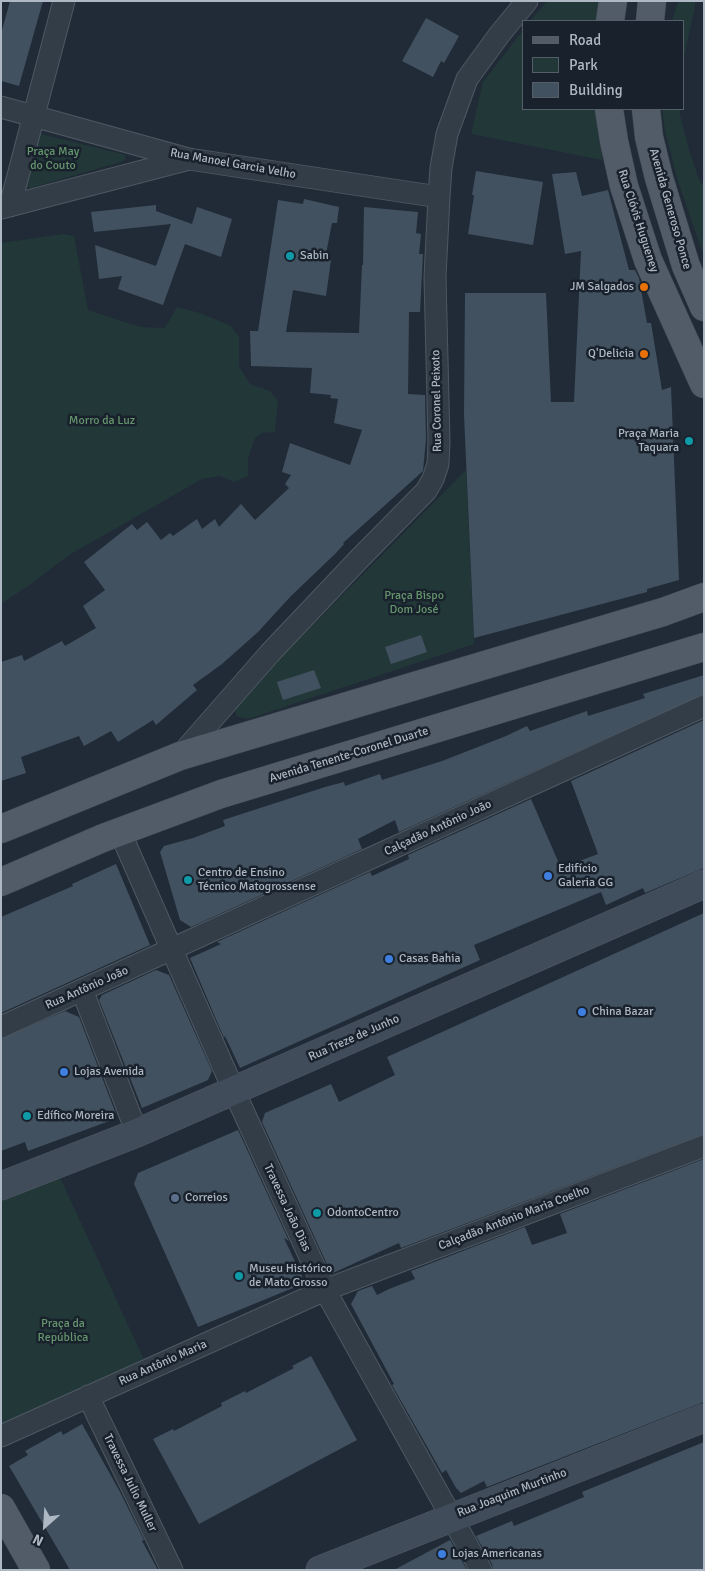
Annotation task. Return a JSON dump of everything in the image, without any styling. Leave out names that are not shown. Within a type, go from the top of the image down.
[{"type":"main road","points":[[610,20],[613,1]]},
{"type":"main road","points":[[650,20],[652,1]]},
{"type":"main road","name":"Rua Clóvis Hugueney","points":[[609,110],[624,186],[648,260],[704,384]]},
{"type":"main road","name":"Avenida Generoso Ponce","points":[[646,110],[649,136],[659,178],[686,266],[704,307]]},
{"type":"main road","points":[[1,829],[180,756],[663,612],[704,597]]},
{"type":"main road","name":"Avenida Tenente-Coronel Duarte","points":[[1,882],[120,832],[221,794],[704,647]]},
{"type":"main road","points":[[2,1510],[36,1570]]},
{"type":"street","points":[[6,207],[34,116],[64,1]]},
{"type":"street","name":"Rua Coronel Peixoto","points":[[180,756],[270,654],[426,491],[434,479],[438,464],[439,442],[435,277],[439,198],[447,134],[466,79],[499,35],[528,1]]},
{"type":"street","name":"Rua Manoel Garcia Velho","points":[[1,107],[189,159],[439,198]]},
{"type":"street","points":[[6,207],[189,159]]},
{"type":"street","name":"Calçadão Antônio João","points":[[172,950],[704,706]]},
{"type":"street","name":"Travessa João Dias","points":[[120,832],[234,1091],[325,1290],[481,1570]]},
{"type":"street","name":"Rua Treze de Junho","points":[[1,1186],[138,1133],[704,884]]},
{"type":"street","name":"Rua Antônio João","points":[[1,1027],[172,950]]},
{"type":"street","points":[[82,990],[138,1133]]},
{"type":"street","name":"Calçadão Antônio Maria Coelho","points":[[325,1290],[704,1146]]},
{"type":"street","name":"Rua Antônio Maria","points":[[1,1436],[325,1290]]},
{"type":"street","name":"Travessa Julio Muller","points":[[88,1396],[172,1570]]},
{"type":"street","name":"Rua Joaquim Murtinho","points":[[320,1570],[704,1418]]},
{"type":"green space","points":[[547,1],[609,1],[606,20],[531,20]]},
{"type":"green space","points":[[678,1],[695,1],[685,52],[685,20],[672,20]]},
{"type":"green space","points":[[522,32],[522,110],[601,110],[602,160],[471,134],[483,82]]},
{"type":"green space","points":[[662,110],[680,110],[690,153],[700,182],[704,186],[704,257],[677,178],[665,131]]},
{"type":"green space","name":"Praça May do Couto","points":[[37,133],[126,155],[124,161],[31,188],[24,186]]},
{"type":"green space","name":"Morro da Luz","points":[[63,234],[74,236],[88,310],[140,327],[165,328],[177,307],[200,313],[231,326],[239,337],[239,366],[250,384],[270,391],[278,401],[275,432],[262,433],[255,438],[248,458],[248,476],[234,482],[220,476],[202,479],[69,555],[1,604],[1,243]]},
{"type":"green space","name":"Praça Bispo Dom José","points":[[466,470],[474,644],[248,719],[236,715],[235,708],[238,701]]},
{"type":"green space","name":"Praça da República","points":[[58,1173],[146,1364],[1,1429],[1,1195]]},
{"type":"building","points":[[10,1],[43,1],[19,86],[1,81],[1,34]]},
{"type":"building","points":[[426,18],[459,36],[444,63],[441,61],[433,77],[402,61]]},
{"type":"building","points":[[476,171],[543,182],[533,245],[468,234]]},
{"type":"building","points":[[576,172],[582,196],[608,190],[629,270],[635,270],[639,278],[647,323],[651,323],[662,390],[671,387],[679,580],[647,589],[647,592],[474,638],[464,415],[465,293],[546,293],[551,402],[574,402],[581,251],[565,254],[552,174]]},
{"type":"building","points":[[304,199],[339,207],[337,223],[332,223],[325,259],[331,260],[326,296],[293,290],[286,332],[359,333],[364,207],[418,212],[416,233],[421,234],[419,254],[423,254],[420,312],[409,312],[408,394],[425,395],[426,439],[423,471],[343,543],[335,554],[291,596],[258,632],[222,664],[193,685],[197,690],[156,725],[153,720],[118,742],[111,731],[84,746],[79,736],[21,757],[26,773],[1,781],[1,662],[22,655],[24,661],[62,641],[65,646],[96,628],[83,606],[105,590],[84,562],[132,524],[137,530],[147,522],[161,540],[170,533],[173,536],[197,519],[202,529],[215,519],[219,527],[241,504],[255,520],[289,488],[285,484],[291,475],[282,472],[290,443],[350,465],[362,430],[334,423],[338,399],[330,398],[331,395],[310,393],[312,368],[251,366],[250,331],[258,331],[278,200],[303,204]]},
{"type":"building","points":[[156,205],[156,211],[192,224],[197,207],[232,219],[221,257],[185,244],[163,305],[118,289],[122,276],[99,279],[95,245],[156,266],[171,224],[94,232],[91,212]]},
{"type":"building","points":[[421,635],[427,652],[391,664],[385,647]]},
{"type":"building","points":[[314,670],[321,688],[283,700],[277,682]]},
{"type":"building","points":[[704,675],[704,694],[399,832],[395,820],[358,839],[362,849],[191,927],[180,920],[160,852],[164,846],[225,826],[223,820],[325,787],[344,782],[345,786],[380,774],[382,780],[442,761],[527,726],[530,731],[587,711],[588,716],[645,698],[643,694]]},
{"type":"building","points":[[704,720],[704,868],[645,893],[643,888],[606,905],[601,892],[474,945],[480,960],[240,1068],[225,1036],[224,1038],[190,958],[221,944],[217,942],[370,872],[372,876],[409,859],[408,855],[531,799],[561,868],[598,854],[571,781]]},
{"type":"building","points":[[116,864],[150,945],[1,1013],[1,917],[73,886],[72,884]]},
{"type":"building","points":[[704,913],[704,1134],[401,1248],[399,1243],[333,1273],[330,1271],[262,1122],[265,1113],[331,1084],[339,1102],[395,1075],[387,1057]]},
{"type":"building","points":[[156,970],[169,975],[212,1071],[208,1080],[142,1108],[99,1000],[102,995]]},
{"type":"building","points":[[65,1011],[79,1017],[116,1114],[112,1120],[28,1151],[25,1142],[1,1151],[1,1039]]},
{"type":"building","points":[[238,1130],[289,1241],[284,1238],[305,1283],[198,1327],[134,1184],[138,1173]]},
{"type":"building","points":[[704,1159],[704,1402],[487,1487],[484,1481],[461,1493],[446,1470],[442,1473],[392,1385],[394,1384],[351,1304],[358,1291],[372,1286],[377,1295],[415,1279],[411,1271],[525,1227],[532,1245],[567,1233],[560,1214]]},
{"type":"building","points":[[311,1356],[357,1440],[199,1524],[153,1439],[173,1429],[174,1431],[222,1406],[221,1403],[245,1391],[246,1393],[294,1368],[292,1366]]},
{"type":"building","points":[[82,1424],[119,1490],[144,1540],[142,1541],[158,1570],[70,1570],[9,1466],[28,1455],[25,1451],[61,1431],[63,1435]]},
{"type":"building","points":[[704,1442],[704,1570],[493,1570],[492,1564],[476,1536],[512,1521],[514,1526],[584,1497],[582,1492]]},
{"type":"building","name":"Lojas Americanas","points":[[450,1540],[467,1570],[394,1570]]},
{"type":"place","name":"Sabin","points":[[290,256]]},
{"type":"place","name":"JM Salgados","points":[[644,287]]},
{"type":"place","name":"Q'Delicia","points":[[644,354]]},
{"type":"place","name":"Praça Maria Taquara","points":[[689,441]]},
{"type":"place","name":"Edifício Galeria GG","points":[[548,876]]},
{"type":"place","name":"Centro de Ensino Técnico Matogrossense","points":[[188,880]]},
{"type":"place","name":"Casas Bahia","points":[[389,959]]},
{"type":"place","name":"China Bazar","points":[[582,1012]]},
{"type":"place","name":"Lojas Avenida","points":[[64,1072]]},
{"type":"place","name":"Edífico Moreira","points":[[27,1116]]},
{"type":"place","name":"Correios","points":[[175,1198]]},
{"type":"place","name":"OdontoCentro","points":[[317,1213]]},
{"type":"place","name":"Museu Histórico de Mato Grosso","points":[[239,1276]]},
{"type":"place","name":"Lojas Americanas","points":[[442,1554]]}]
